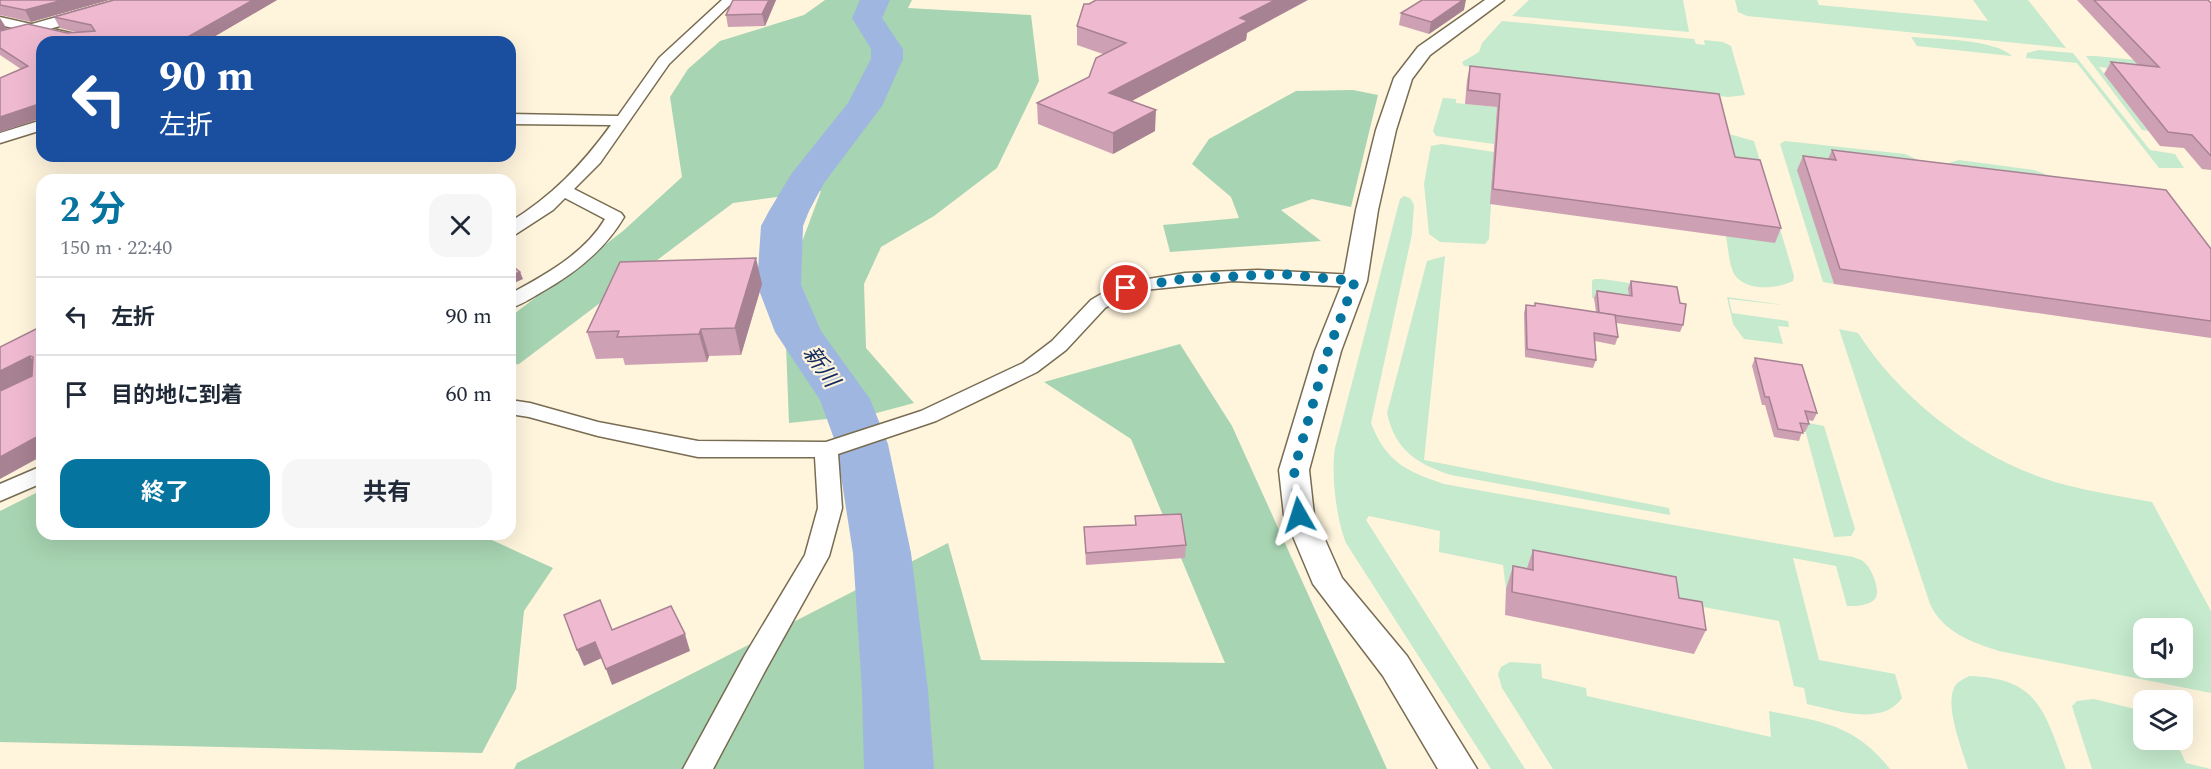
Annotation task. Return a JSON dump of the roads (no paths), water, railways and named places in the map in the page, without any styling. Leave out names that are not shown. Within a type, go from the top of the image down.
[{"type":"street","points":[[0,39],[135,0]]},
{"type":"street","points":[[516,226],[547,206],[594,160],[664,61],[729,0]]},
{"type":"street","points":[[1458,769],[1395,666],[1329,584],[1299,515],[1294,470],[1328,351],[1355,281],[1366,210],[1386,130],[1403,78],[1424,51],[1496,0]]},
{"type":"street","points":[[0,21],[68,36]]},
{"type":"street","points":[[516,119],[622,121]]},
{"type":"street","points":[[0,138],[36,127]]},
{"type":"street","points":[[516,298],[576,261],[594,247],[612,224],[615,217],[563,190]]},
{"type":"street","points":[[516,408],[598,429],[698,448],[831,448],[876,437],[971,398],[987,387],[1036,364],[1059,344],[1093,306],[1126,288],[1183,279],[1282,274],[1355,281]]},
{"type":"street","points":[[698,769],[755,663],[817,556],[830,508],[831,448]]},
{"type":"street","points":[[0,493],[36,477]]},
{"type":"waterway","name":"新川","points":[[875,0],[867,18],[887,49],[887,59],[864,106],[806,181],[789,211],[782,226],[779,285],[798,332],[845,399],[862,444],[882,553],[895,690],[899,769]]}]
